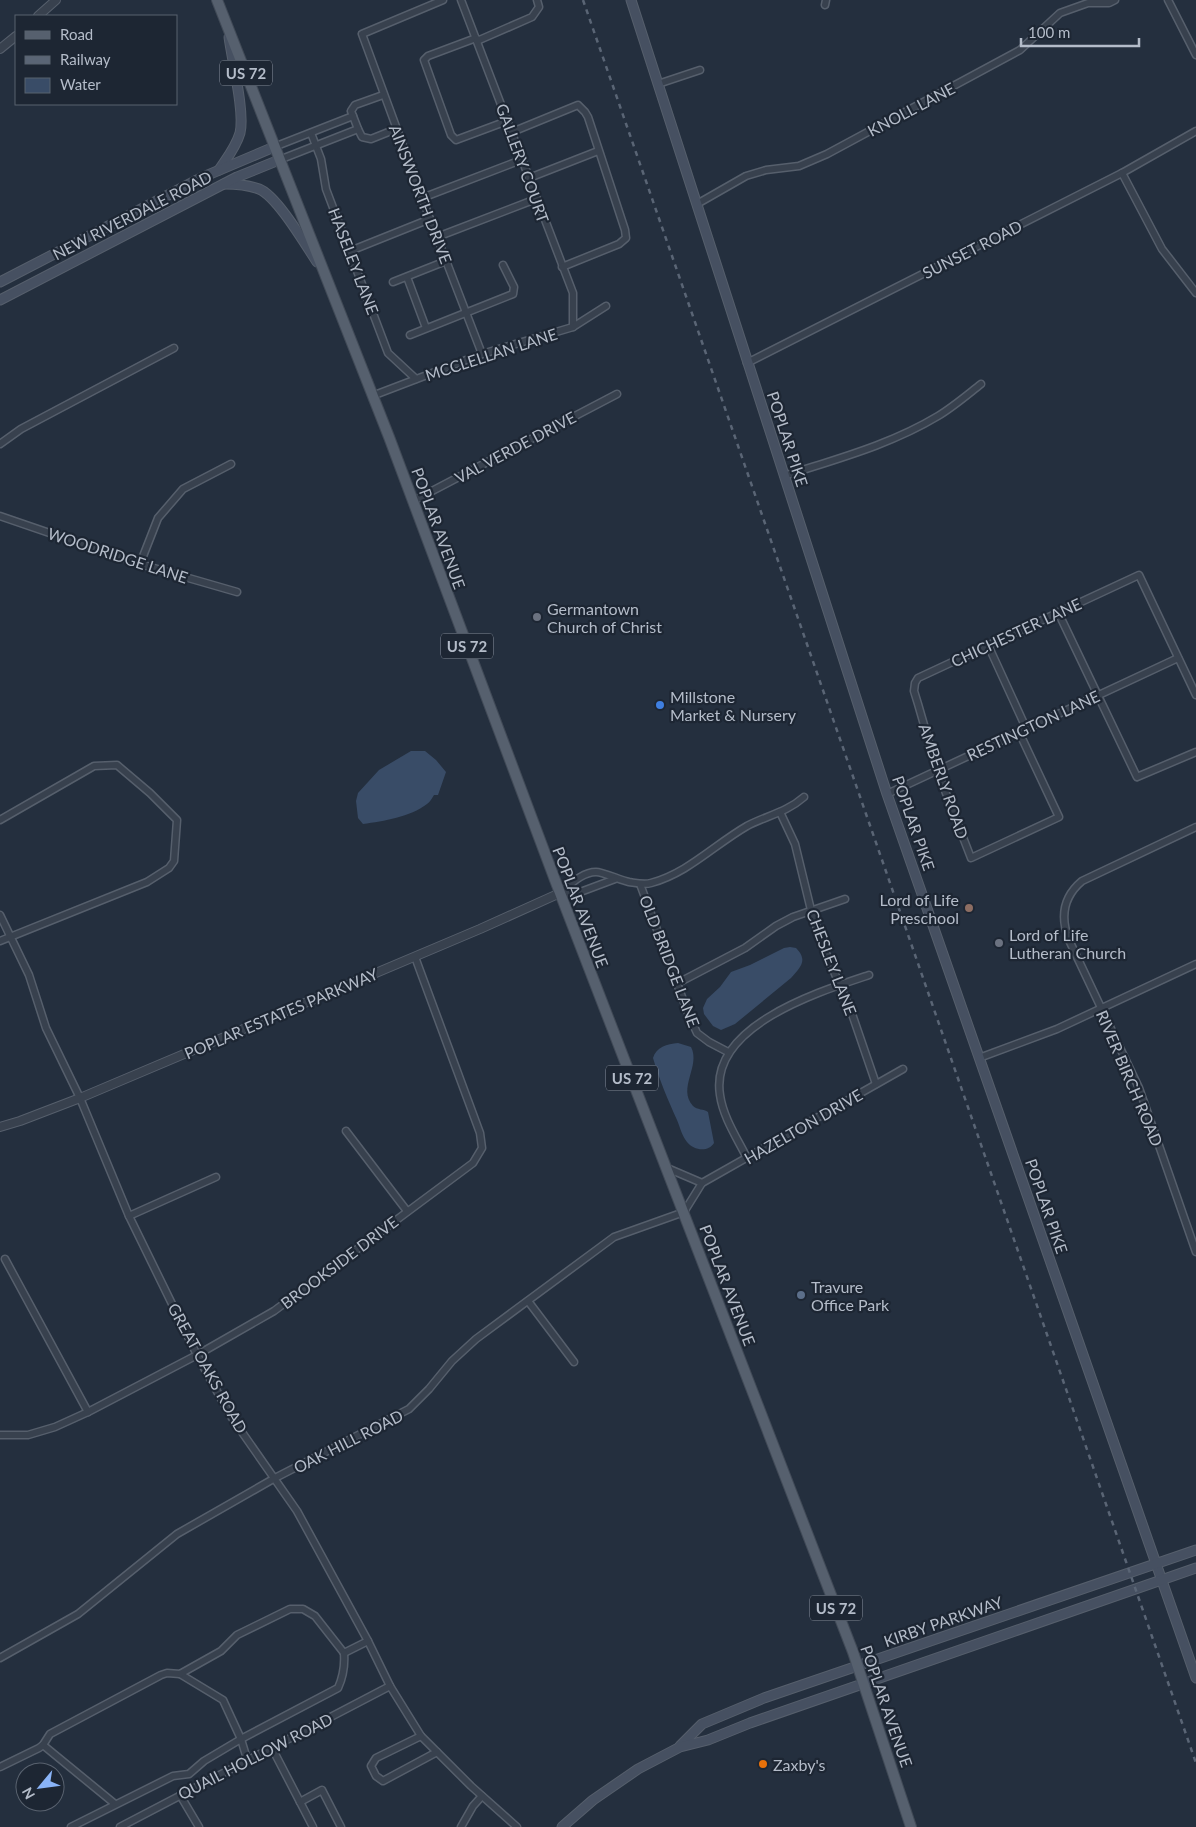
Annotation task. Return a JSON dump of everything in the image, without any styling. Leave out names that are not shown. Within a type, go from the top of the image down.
[{"type":"main road","name":"POPLAR AVENUE","points":[[217,0],[413,501],[560,893],[858,1665],[910,1827]]},
{"type":"main road","name":"POPLAR PIKE","points":[[631,0],[888,794],[1196,1678]]},
{"type":"main road","points":[[218,170],[234,149],[240,132],[240,111],[227,24]]},
{"type":"main road","name":"NEW RIVERDALE ROAD","points":[[0,282],[218,170],[274,146]]},
{"type":"main road","name":"NEW RIVERDALE ROAD","points":[[0,300],[224,184],[279,160]]},
{"type":"main road","points":[[224,184],[259,189],[271,196],[322,268]]},
{"type":"main road","name":"KIRBY PARKWAY","points":[[680,1747],[702,1724],[764,1698],[1196,1550]]},
{"type":"main road","name":"KIRBY PARKWAY","points":[[562,1827],[593,1800],[622,1779],[680,1747],[708,1740],[750,1723],[1196,1568]]},
{"type":"street","points":[[39,15],[56,0]]},
{"type":"street","name":"AINSWORTH DRIVE","points":[[443,0],[362,34],[383,95],[482,354]]},
{"type":"street","name":"GALLERY COURT","points":[[461,0],[573,293],[573,327]]},
{"type":"street","points":[[508,121],[456,140],[451,135],[424,60],[428,56],[532,17],[539,7],[537,0]]},
{"type":"street","name":"KNOLL LANE","points":[[697,204],[746,176],[766,170],[799,166],[828,154],[1020,50],[1060,13],[1088,3],[1109,3],[1115,0]]},
{"type":"street","points":[[1168,0],[1196,55]]},
{"type":"street","points":[[0,49],[15,37]]},
{"type":"street","points":[[658,84],[700,70]]},
{"type":"street","points":[[383,95],[355,105],[351,111],[352,116],[362,137],[371,139],[396,129]]},
{"type":"street","points":[[512,132],[578,105],[585,112],[625,230],[626,238],[620,244],[562,267]]},
{"type":"street","points":[[274,146],[352,116]]},
{"type":"street","points":[[279,160],[358,129]]},
{"type":"street","name":"SUNSET ROAD","points":[[747,363],[1122,173],[1196,130]]},
{"type":"street","name":"HASELEY LANE","points":[[311,132],[321,159],[326,190],[388,353],[416,379]]},
{"type":"street","points":[[528,178],[598,151]]},
{"type":"street","points":[[422,198],[521,160]]},
{"type":"street","points":[[1122,173],[1162,249],[1196,293]]},
{"type":"street","points":[[437,237],[536,199]]},
{"type":"street","points":[[350,251],[430,219]]},
{"type":"street","points":[[393,282],[446,261]]},
{"type":"street","points":[[410,335],[513,294],[514,287],[503,264]]},
{"type":"street","points":[[406,277],[426,328]]},
{"type":"street","name":"MCCLELLAN LANE","points":[[372,396],[482,354],[573,327],[606,306]]},
{"type":"street","points":[[0,444],[21,429],[174,348]]},
{"type":"street","points":[[784,476],[881,444],[909,432],[939,415],[981,384]]},
{"type":"street","name":"VAL VERDE DRIVE","points":[[413,501],[616,394]]},
{"type":"street","points":[[140,564],[158,518],[183,489],[231,464]]},
{"type":"street","name":"WOODRIDGE LANE","points":[[0,516],[140,564],[237,592]]},
{"type":"street","name":"CHICHESTER LANE","points":[[918,704],[914,691],[918,678],[1139,575],[1178,658]]},
{"type":"street","points":[[1058,612],[1137,777],[1196,752]]},
{"type":"street","points":[[988,645],[1026,728]]},
{"type":"street","points":[[1178,658],[1196,696]]},
{"type":"street","name":"RESTINGTON LANE","points":[[888,794],[1178,658]]},
{"type":"street","name":"AMBERLY ROAD","points":[[918,704],[937,770],[971,858],[1059,817],[1020,732]]},
{"type":"street","points":[[0,820],[94,766],[116,765],[150,793],[177,820],[174,861],[169,868],[147,882],[0,941]]},
{"type":"street","points":[[560,893],[578,878],[596,872],[640,884],[650,883],[698,861],[745,827],[794,806],[804,797]]},
{"type":"street","name":"CHESLEY LANE","points":[[780,812],[794,844],[822,944],[838,985],[851,1011],[876,1084]]},
{"type":"street","name":"RIVER BIRCH ROAD","points":[[1196,827],[1088,877],[1073,890],[1065,905],[1063,920],[1066,933],[1145,1106],[1196,1252]]},
{"type":"street","points":[[560,893],[583,891],[616,879]]},
{"type":"street","name":"OLD BRIDGE LANE","points":[[640,884],[676,984],[697,1032],[708,1042],[728,1052]]},
{"type":"street","name":"POPLAR ESTATES PARKWAY","points":[[0,1127],[20,1122],[80,1098],[414,957],[560,893]]},
{"type":"street","points":[[676,984],[744,948],[776,926],[811,910],[845,899]]},
{"type":"street","name":"GREAT OAKS ROAD","points":[[0,915],[29,974],[46,1028],[80,1098],[129,1216],[197,1355],[230,1415],[297,1511],[368,1641],[390,1686],[421,1736],[482,1796],[517,1827]]},
{"type":"street","name":"BROOKSIDE DRIVE","points":[[0,1435],[28,1435],[54,1427],[88,1412],[197,1355],[274,1310],[473,1163],[482,1148],[480,1133],[414,957]]},
{"type":"street","points":[[980,1058],[1042,1036],[1196,964]]},
{"type":"street","points":[[747,1158],[724,1110],[720,1093],[722,1068],[728,1052],[742,1036],[783,1009],[838,985],[869,975]]},
{"type":"street","name":"HAZELTON DRIVE","points":[[684,1212],[702,1183],[903,1069]]},
{"type":"street","points":[[346,1130],[407,1211]]},
{"type":"street","points":[[667,1168],[702,1183]]},
{"type":"street","points":[[129,1216],[216,1177]]},
{"type":"street","name":"OAK HILL ROAD","points":[[0,1658],[78,1614],[177,1534],[275,1478],[409,1409],[429,1389],[452,1361],[476,1339],[614,1238],[684,1212]]},
{"type":"street","points":[[5,1259],[88,1412]]},
{"type":"street","points":[[528,1300],[574,1362]]},
{"type":"street","points":[[71,1827],[114,1804],[174,1776],[189,1774],[204,1761],[242,1739],[338,1688],[343,1672],[344,1653],[315,1616],[303,1609],[290,1609],[237,1635],[221,1651],[180,1674]]},
{"type":"street","points":[[344,1653],[368,1641]]},
{"type":"street","points":[[0,1767],[43,1745],[50,1734],[167,1673],[180,1674],[223,1700],[242,1739],[247,1759]]},
{"type":"street","name":"QUAIL HOLLOW ROAD","points":[[120,1827],[390,1686]]},
{"type":"street","points":[[421,1736],[376,1758],[371,1766],[376,1776],[383,1781],[437,1752]]},
{"type":"street","points":[[43,1745],[114,1804]]},
{"type":"street","points":[[272,1748],[313,1827]]},
{"type":"street","points":[[300,1802],[322,1790],[341,1827]]},
{"type":"street","points":[[180,1795],[199,1827]]},
{"type":"street","points":[[461,1827],[473,1806],[482,1796]]},
{"type":"water","points":[[411,751],[425,751],[446,772],[438,795],[434,795],[428,803],[413,812],[388,820],[363,824],[358,818],[356,801],[358,793],[379,770]]},
{"type":"water","points":[[790,947],[796,948],[802,956],[800,967],[791,978],[735,1024],[721,1030],[713,1026],[704,1014],[703,1008],[707,999],[720,987],[731,972]]},
{"type":"water","points":[[678,1043],[691,1047],[693,1054],[687,1092],[693,1106],[708,1112],[714,1143],[708,1148],[700,1149],[693,1147],[687,1142],[653,1058],[654,1054],[662,1047]]},
{"type":"railway","points":[[583,0],[1196,1763]]},
{"type":"place","name":"Germantown Church of Christ","points":[[537,617]]},
{"type":"place","name":"Millstone Market & Nursery","points":[[660,705]]},
{"type":"place","name":"Lord of Life Preschool","points":[[969,908]]},
{"type":"place","name":"Lord of Life Lutheran Church","points":[[999,943]]},
{"type":"place","name":"Travure Office Park","points":[[801,1295]]},
{"type":"place","name":"Zaxby's","points":[[763,1764]]}]
